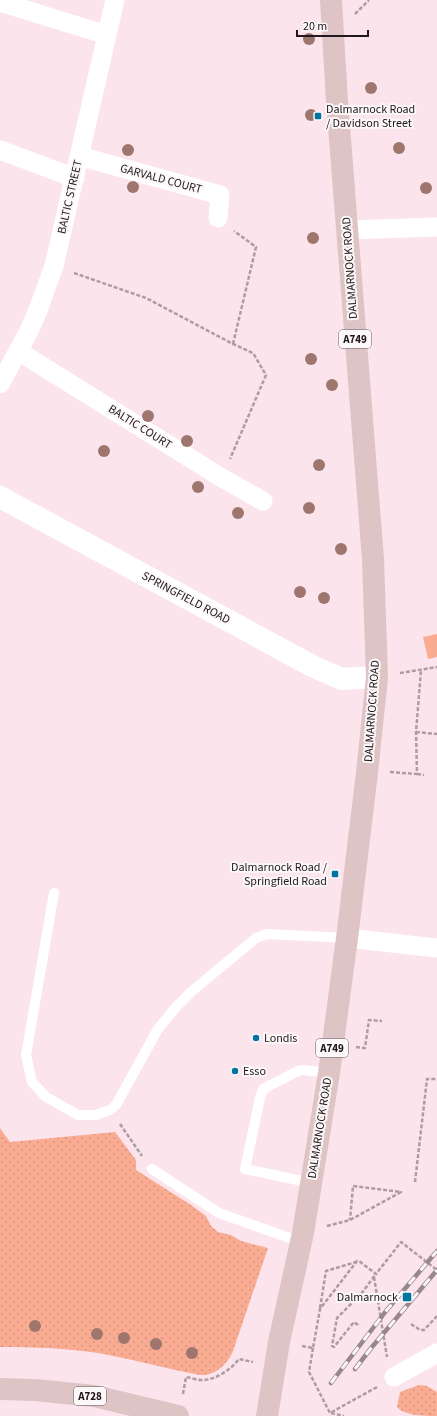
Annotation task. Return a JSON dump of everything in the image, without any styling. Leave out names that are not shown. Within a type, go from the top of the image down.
[{"type":"main road","name":"DALMARNOCK ROAD","points":[[267,1416],[279,1342],[312,1183],[329,1073],[368,770],[377,677],[372,559],[337,101],[331,0]]},
{"type":"main road","name":"A728","points":[[0,1389],[35,1390],[94,1396],[180,1408]]},
{"type":"street","name":"BALTIC STREET","points":[[0,384],[29,331],[54,266],[115,0]]},
{"type":"street","points":[[0,2],[107,35]]},
{"type":"street","points":[[0,150],[75,178]]},
{"type":"street","name":"GARVALD COURT","points":[[79,156],[220,195],[218,218]]},
{"type":"street","points":[[347,230],[437,227]]},
{"type":"street","name":"BALTIC COURT","points":[[18,352],[222,478],[263,501]]},
{"type":"street","name":"SPRINGFIELD ROAD","points":[[0,497],[314,667],[342,679],[377,677]]},
{"type":"street","points":[[347,938],[437,948]]},
{"type":"street","points":[[394,1377],[437,1354]]},
{"type":"lane","points":[[54,893],[26,1055],[32,1082],[46,1097],[78,1115],[96,1115],[110,1110],[116,1105],[158,1029],[176,1006],[256,938],[266,934],[274,934],[347,938]]},
{"type":"lane","points":[[312,1183],[245,1169],[260,1098],[264,1090],[298,1071],[303,1070],[329,1073]]},
{"type":"lane","points":[[152,1169],[219,1213],[302,1237]]},
{"type":"path","points":[[218,218],[256,247],[233,344]]},
{"type":"path","points":[[54,266],[146,298],[253,354],[266,376],[222,478]]},
{"type":"path","points":[[377,677],[437,667]]},
{"type":"path","points":[[417,774],[416,732],[421,670]]},
{"type":"path","points":[[416,732],[437,734]]},
{"type":"path","points":[[368,770],[424,775]]},
{"type":"path","points":[[333,1044],[365,1048],[369,1020],[382,1021]]},
{"type":"path","points":[[415,1182],[427,1079],[437,1079]]},
{"type":"path","points":[[110,1110],[152,1169]]},
{"type":"path","points":[[302,1237],[350,1220],[401,1192],[353,1186],[350,1220]]},
{"type":"path","points":[[358,1325],[354,1322],[334,1347],[332,1346],[337,1318],[361,1294],[401,1242],[437,1270]]},
{"type":"path","points":[[320,1309],[357,1261]]},
{"type":"path","points":[[330,1413],[309,1372],[326,1271],[359,1261],[375,1275],[386,1354]]},
{"type":"path","points":[[411,1324],[420,1330],[424,1330],[437,1316]]},
{"type":"path","points":[[279,1342],[313,1348]]},
{"type":"path","points":[[180,1408],[186,1378],[204,1380],[220,1375],[233,1366],[239,1359],[275,1368]]},
{"type":"path","points":[[330,1413],[394,1377]]},
{"type":"path","points":[[330,1413],[344,1416]]},
{"type":"shaded area","points":[[437,634],[437,657],[428,659],[423,637]]},
{"type":"shaded area","points":[[0,1128],[10,1142],[115,1132],[136,1160],[136,1170],[206,1216],[211,1226],[218,1232],[231,1235],[241,1241],[268,1248],[233,1351],[220,1369],[211,1374],[200,1375],[116,1356],[78,1350],[0,1347]]},
{"type":"shaded area","points":[[419,1385],[427,1386],[437,1392],[437,1416],[410,1414],[397,1407],[400,1392]]},
{"type":"railway","points":[[331,1383],[386,1311],[437,1251]]},
{"type":"railway","points":[[355,1369],[437,1270]]},
{"type":"place","name":"Dalmarnock Road / Davidson Street","points":[[318,116]]},
{"type":"place","name":"Dalmarnock Road / Springfield Road","points":[[335,874]]},
{"type":"place","name":"Londis","points":[[256,1038]]},
{"type":"place","name":"Esso","points":[[235,1071]]},
{"type":"place","name":"Dalmarnock","points":[[407,1297]]}]
